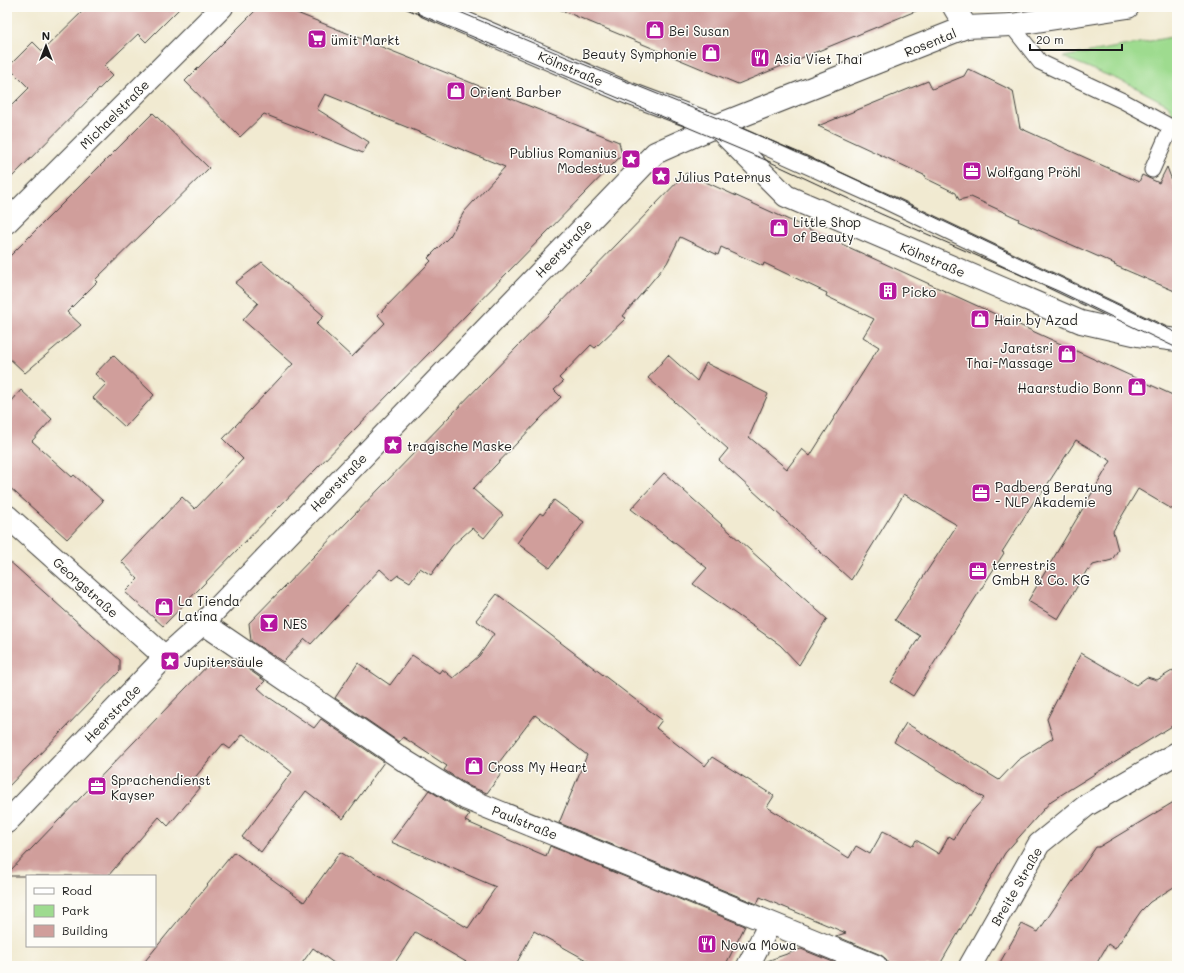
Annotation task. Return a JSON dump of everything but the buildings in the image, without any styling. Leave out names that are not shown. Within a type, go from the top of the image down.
[{"type":"street","name":"Michaelstraße","points":[[7,222],[222,7]]},
{"type":"street","name":"Kölnstraße","points":[[428,7],[460,14],[635,96],[716,126],[786,196],[1081,322],[1138,335],[1177,340]]},
{"type":"street","points":[[954,7],[966,27]]},
{"type":"street","name":"Rosental","points":[[716,126],[966,27],[1011,25],[1128,7]]},
{"type":"street","name":"Heerstraße","points":[[7,822],[165,657],[203,623],[655,153],[716,126]]},
{"type":"street","name":"Georgstraße","points":[[7,516],[165,657]]},
{"type":"street","name":"Paulstraße","points":[[203,623],[405,761],[465,798],[876,966]]},
{"type":"street","name":"Breite Straße","points":[[970,966],[1039,844],[1088,805],[1177,753]]},
{"type":"street","points":[[748,966],[770,923]]},
{"type":"lane","points":[[1011,25],[1040,62],[1123,101],[1171,127],[1152,170]]},
{"type":"lane","points":[[716,126],[894,206],[1177,340]]},
{"type":"green space","points":[[1177,36],[1177,123],[1168,105],[1131,85],[1063,57]]},
{"type":"tram line","points":[[402,7],[768,161],[881,214],[1058,291],[1177,348]]},
{"type":"tram line","points":[[448,7],[807,156],[1177,333]]},
{"type":"place","name":"Bei Susan","points":[[655,30]]},
{"type":"place","name":"ümit Markt","points":[[317,39]]},
{"type":"place","name":"Beauty Symphonie","points":[[711,53]]},
{"type":"place","name":"Asia Viet Thai","points":[[760,58]]},
{"type":"place","name":"Orient Barber","points":[[456,91]]},
{"type":"place","name":"Publius Romanius Modestus","points":[[631,159]]},
{"type":"place","name":"Wolfgang Pröhl","points":[[972,171]]},
{"type":"place","name":"Julius Paternus","points":[[661,176]]},
{"type":"place","name":"Little Shop of Beauty","points":[[779,228]]},
{"type":"place","name":"Picko","points":[[888,291]]},
{"type":"place","name":"Hair by Azad","points":[[980,319]]},
{"type":"place","name":"Jaratsri Thai-Massage","points":[[1067,354]]},
{"type":"place","name":"Haarstudio Bonn","points":[[1137,387]]},
{"type":"place","name":"tragische Maske","points":[[393,445]]},
{"type":"place","name":"Padberg Beratung - NLP Akademie","points":[[981,493]]},
{"type":"place","name":"terrestris GmbH & Co. KG","points":[[978,571]]},
{"type":"place","name":"La Tienda Latina","points":[[164,607]]},
{"type":"place","name":"NES","points":[[269,623]]},
{"type":"place","name":"Jupitersäule","points":[[170,661]]},
{"type":"place","name":"Cross My Heart","points":[[474,766]]},
{"type":"place","name":"Sprachendienst Kayser","points":[[97,786]]},
{"type":"place","name":"Nowa Mowa","points":[[707,944]]}]
